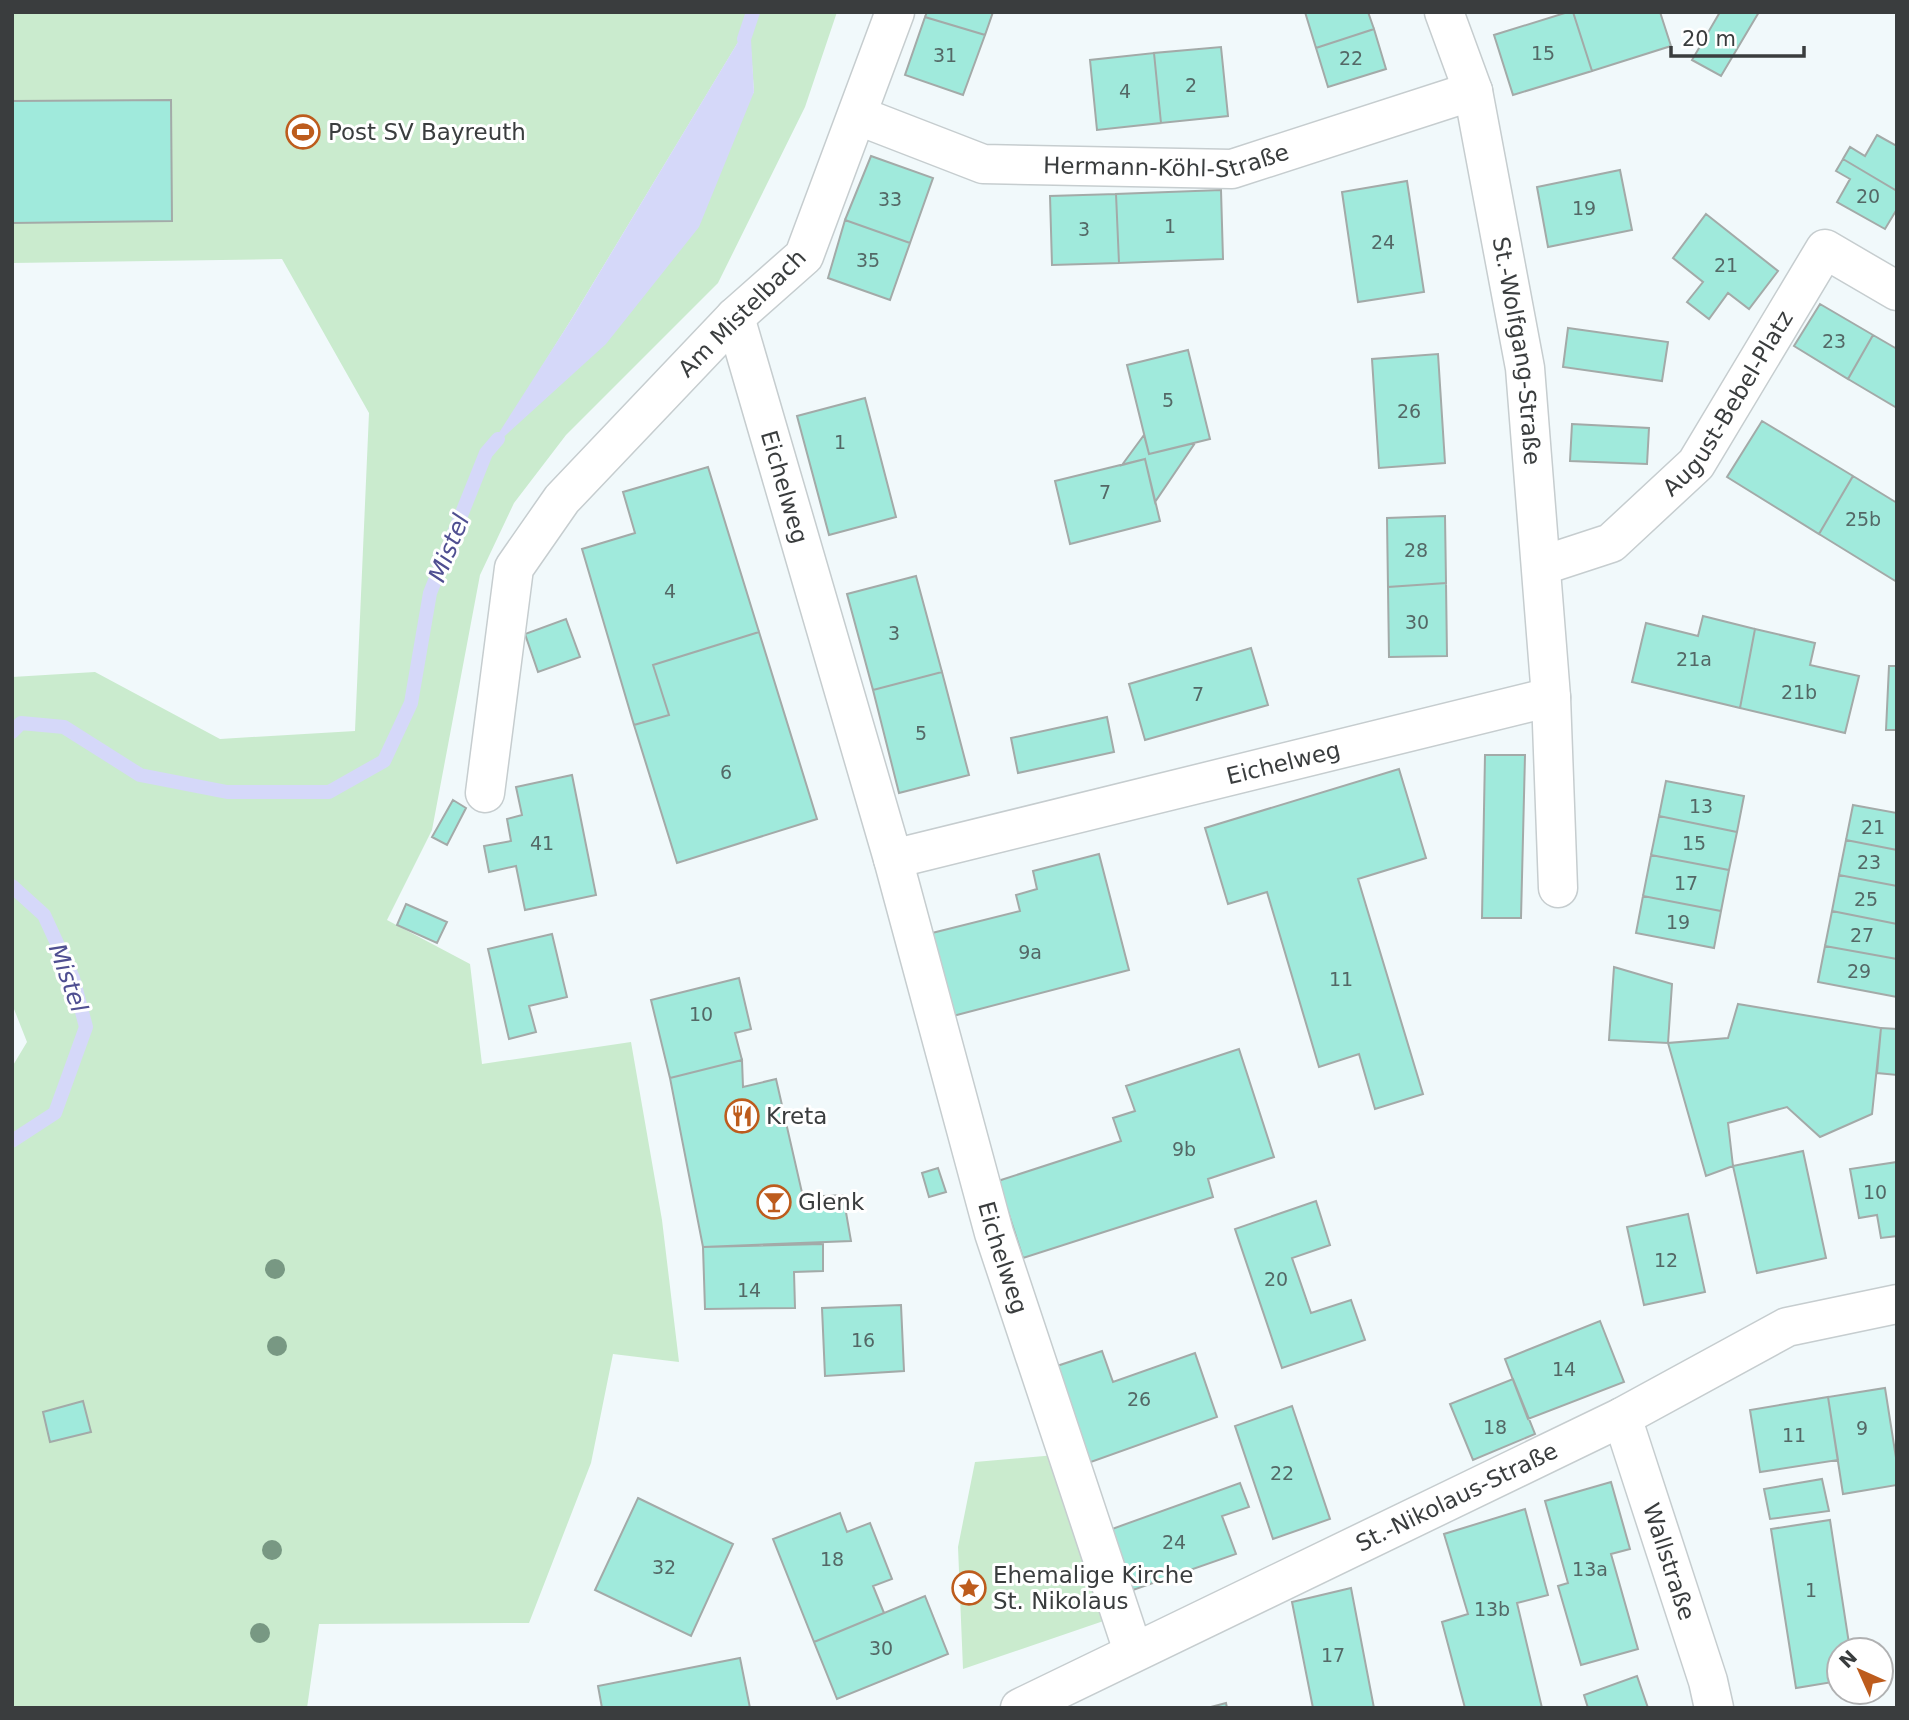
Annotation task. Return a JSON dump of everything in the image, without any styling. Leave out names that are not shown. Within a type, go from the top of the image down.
[{"type":"street","name":"Am Mistelbach","points":[[485,793],[514,568],[562,499],[735,317],[804,256],[859,116],[895,12]]},
{"type":"street","name":"St.-Wolfgang-Straße","points":[[1444,12],[1473,91],[1525,368],[1551,697],[1558,888]]},
{"type":"street","name":"Hermann-Köhl-Straße","points":[[859,116],[983,164],[1232,169],[1473,91]]},
{"type":"street","name":"August-Bebel-Platz","points":[[1541,563],[1556,561],[1611,543],[1696,464],[1825,250],[1895,285]]},
{"type":"street","name":"Eichelweg","points":[[735,317],[893,859],[994,1233],[1133,1651]]},
{"type":"street","name":"Eichelweg","points":[[893,859],[1551,697]]},
{"type":"street","name":"St.-Nikolaus-Straße","points":[[1020,1708],[1133,1651],[1622,1417],[1787,1327],[1897,1304]]},
{"type":"street","name":"Wallstraße","points":[[1622,1417],[1708,1681],[1714,1708]]},
{"type":"green space","points":[[12,12],[837,12],[805,107],[718,283],[566,435],[514,503],[480,575],[432,830],[387,920],[470,964],[482,1064],[631,1042],[662,1220],[679,1362],[613,1354],[591,1463],[529,1623],[319,1624],[307,1708],[12,1708],[12,1067],[27,1042],[12,1004],[12,677],[95,672],[220,739],[355,731],[369,413],[282,259],[12,263]],"holes":[[[749,24],[754,92],[489,451]]]},
{"type":"green space","points":[[1067,1454],[1121,1615],[963,1669],[958,1547],[975,1462]]},
{"type":"water","points":[[750,22],[754,92],[699,227],[606,344],[486,453],[571,320]]},
{"type":"building","points":[[927,12],[993,12],[985,35],[925,17]]},
{"type":"building","points":[[1305,12],[1368,12],[1374,29],[1316,48]]},
{"type":"building","points":[[1573,12],[1592,71],[1513,95],[1494,35]]},
{"type":"building","points":[[1573,12],[1660,12],[1671,46],[1592,71]]},
{"type":"building","points":[[1720,12],[1759,12],[1721,76],[1692,60]]},
{"type":"building","points":[[925,17],[985,35],[963,95],[905,75]]},
{"type":"building","points":[[1374,29],[1386,69],[1328,87],[1316,48]]},
{"type":"building","points":[[1221,47],[1228,116],[1161,123],[1154,53]]},
{"type":"building","points":[[1154,53],[1161,123],[1097,130],[1090,60]]},
{"type":"building","points":[[171,100],[172,221],[12,223],[12,101]]},
{"type":"building","points":[[1877,135],[1897,146],[1897,191],[1843,159],[1850,147],[1865,156]]},
{"type":"building","points":[[871,156],[933,178],[910,243],[845,220]]},
{"type":"building","points":[[1843,159],[1897,191],[1897,209],[1885,229],[1837,202],[1850,179],[1836,171]]},
{"type":"building","points":[[1620,170],[1632,230],[1548,247],[1537,187]]},
{"type":"building","points":[[1407,181],[1424,292],[1358,302],[1342,192]]},
{"type":"building","points":[[1221,190],[1223,259],[1119,263],[1116,194]]},
{"type":"building","points":[[1116,194],[1119,263],[1052,265],[1050,196]]},
{"type":"building","points":[[1706,214],[1778,271],[1749,309],[1728,293],[1709,319],[1687,302],[1703,282],[1673,258]]},
{"type":"building","points":[[845,220],[910,243],[890,300],[828,278]]},
{"type":"building","points":[[1820,304],[1873,335],[1848,379],[1794,346]]},
{"type":"building","points":[[1568,328],[1668,342],[1662,381],[1563,367]]},
{"type":"building","points":[[1873,335],[1897,349],[1897,408],[1848,379]]},
{"type":"building","points":[[1188,350],[1210,439],[1149,454],[1127,365]]},
{"type":"building","points":[[1438,354],[1445,463],[1379,468],[1372,359]]},
{"type":"building","points":[[865,398],[896,517],[829,535],[797,416]]},
{"type":"building","points":[[1762,421],[1853,476],[1819,534],[1727,477]]},
{"type":"building","points":[[1572,424],[1649,428],[1647,464],[1570,461]]},
{"type":"building","points":[[1144,435],[1149,454],[1195,443],[1155,502],[1145,459],[1122,465]]},
{"type":"building","points":[[1145,459],[1160,521],[1070,544],[1055,481]]},
{"type":"building","points":[[708,467],[759,632],[653,665],[669,715],[634,725],[582,549],[635,533],[623,492]]},
{"type":"building","points":[[1853,476],[1897,503],[1897,582],[1819,534]]},
{"type":"building","points":[[1445,516],[1446,583],[1388,587],[1387,518]]},
{"type":"building","points":[[916,576],[942,672],[873,690],[847,594]]},
{"type":"building","points":[[1446,583],[1447,656],[1389,657],[1388,587]]},
{"type":"building","points":[[1703,616],[1755,629],[1740,708],[1632,682],[1646,623],[1698,636]]},
{"type":"building","points":[[566,619],[580,657],[538,672],[525,634]]},
{"type":"building","points":[[1755,629],[1815,643],[1810,665],[1859,676],[1845,733],[1740,708]]},
{"type":"building","points":[[759,632],[817,819],[677,863],[634,725],[669,715],[653,665]]},
{"type":"building","points":[[1251,648],[1268,705],[1145,740],[1129,684]]},
{"type":"building","points":[[1889,666],[1897,666],[1897,730],[1886,730]]},
{"type":"building","points":[[942,672],[969,775],[899,793],[873,690]]},
{"type":"building","points":[[1107,717],[1114,752],[1018,773],[1011,738]]},
{"type":"building","points":[[1485,755],[1525,755],[1521,918],[1482,918]]},
{"type":"building","points":[[1399,769],[1426,858],[1358,879],[1423,1094],[1375,1109],[1359,1054],[1319,1067],[1267,892],[1228,904],[1205,828]]},
{"type":"building","points":[[572,775],[596,895],[525,910],[516,866],[489,872],[484,846],[511,841],[507,819],[522,815],[516,787]]},
{"type":"building","points":[[1666,781],[1744,796],[1737,832],[1659,816]]},
{"type":"building","points":[[453,800],[466,808],[447,845],[432,837]]},
{"type":"building","points":[[1853,805],[1897,813],[1897,850],[1846,840]]},
{"type":"building","points":[[1659,816],[1737,832],[1729,870],[1651,855]]},
{"type":"building","points":[[1846,840],[1897,850],[1897,886],[1839,875]]},
{"type":"building","points":[[1099,854],[1129,970],[953,1016],[932,933],[1020,911],[1016,895],[1037,889],[1033,871]]},
{"type":"building","points":[[1651,855],[1729,870],[1721,911],[1643,896]]},
{"type":"building","points":[[1839,875],[1897,886],[1897,924],[1832,911]]},
{"type":"building","points":[[1643,896],[1721,911],[1714,948],[1636,933]]},
{"type":"building","points":[[406,904],[447,922],[437,943],[397,925]]},
{"type":"building","points":[[1832,911],[1897,924],[1897,959],[1825,946]]},
{"type":"building","points":[[552,934],[567,997],[529,1006],[536,1032],[509,1039],[488,949]]},
{"type":"building","points":[[1825,946],[1897,959],[1897,997],[1818,982]]},
{"type":"building","points":[[1614,967],[1672,984],[1668,1043],[1609,1040]]},
{"type":"building","points":[[739,978],[751,1029],[735,1033],[742,1060],[670,1078],[651,1000]]},
{"type":"building","points":[[1738,1004],[1881,1028],[1872,1114],[1820,1137],[1787,1107],[1728,1123],[1733,1166],[1706,1176],[1668,1043],[1728,1038]]},
{"type":"building","points":[[1881,1028],[1897,1029],[1897,1075],[1877,1073]]},
{"type":"building","points":[[1239,1049],[1274,1157],[1208,1179],[1213,1197],[1023,1258],[998,1181],[1121,1141],[1113,1118],[1135,1111],[1126,1086]]},
{"type":"building","points":[[742,1060],[743,1087],[776,1079],[803,1197],[843,1195],[851,1241],[703,1247],[670,1078]]},
{"type":"building","points":[[1803,1151],[1826,1258],[1757,1273],[1733,1166]]},
{"type":"building","points":[[1897,1162],[1897,1236],[1881,1238],[1877,1215],[1859,1218],[1850,1169]]},
{"type":"building","points":[[938,1168],[946,1192],[929,1197],[922,1173]]},
{"type":"building","points":[[1316,1201],[1330,1245],[1292,1258],[1311,1313],[1351,1300],[1365,1340],[1282,1368],[1235,1229]]},
{"type":"building","points":[[1688,1214],[1705,1292],[1644,1305],[1627,1227]]},
{"type":"building","points":[[823,1244],[823,1271],[794,1272],[795,1308],[705,1309],[703,1247]]},
{"type":"building","points":[[901,1305],[904,1371],[825,1376],[822,1308]]},
{"type":"building","points":[[1600,1321],[1624,1382],[1528,1419],[1505,1359]]},
{"type":"building","points":[[1102,1351],[1113,1382],[1195,1353],[1217,1417],[1088,1463],[1054,1367]]},
{"type":"building","points":[[1513,1379],[1535,1434],[1473,1460],[1450,1404]]},
{"type":"building","points":[[1885,1388],[1897,1464],[1897,1485],[1843,1494],[1828,1397]]},
{"type":"building","points":[[1828,1397],[1838,1460],[1760,1472],[1750,1410]]},
{"type":"building","points":[[83,1401],[91,1432],[50,1442],[43,1412]]},
{"type":"building","points":[[1292,1406],[1330,1519],[1273,1539],[1235,1426]]},
{"type":"building","points":[[1822,1479],[1829,1511],[1770,1519],[1764,1489]]},
{"type":"building","points":[[1611,1482],[1630,1549],[1611,1554],[1638,1649],[1581,1665],[1558,1586],[1568,1583],[1545,1501]]},
{"type":"building","points":[[1240,1483],[1249,1507],[1222,1516],[1236,1554],[1133,1590],[1112,1529]]},
{"type":"building","points":[[638,1498],[733,1544],[691,1636],[595,1590]]},
{"type":"building","points":[[1525,1509],[1548,1595],[1517,1603],[1542,1708],[1465,1708],[1442,1622],[1468,1614],[1444,1534]]},
{"type":"building","points":[[840,1513],[847,1532],[870,1523],[892,1579],[873,1586],[884,1613],[814,1642],[773,1539]]},
{"type":"building","points":[[1830,1520],[1848,1636],[1825,1636],[1825,1683],[1796,1688],[1771,1529]]},
{"type":"building","points":[[1351,1588],[1374,1708],[1313,1708],[1292,1602]]},
{"type":"building","points":[[925,1596],[948,1654],[837,1699],[814,1642]]},
{"type":"building","points":[[740,1658],[750,1708],[602,1708],[598,1686]]},
{"type":"building","points":[[1637,1676],[1648,1708],[1588,1708],[1584,1695]]},
{"type":"building","points":[[1226,1703],[1227,1708],[1207,1708]]},
{"type":"waterway","name":"Mistel","points":[[744,39],[753,12]]},
{"type":"waterway","name":"Mistel","points":[[12,732],[21,723],[64,727],[140,775],[227,792],[329,792],[384,761],[411,703],[430,593],[486,453],[498,439]]},
{"type":"waterway","name":"Mistel","points":[[12,886],[44,915],[73,978],[86,1027],[55,1113],[12,1141]]},
{"type":"place","name":"Post SV Bayreuth","points":[[303,132]]},
{"type":"place","name":"Kreta","points":[[742,1116]]},
{"type":"place","name":"Glenk","points":[[774,1202]]},
{"type":"place","name":"Ehemalige Kirche St. Nikolaus","points":[[969,1588]]}]
